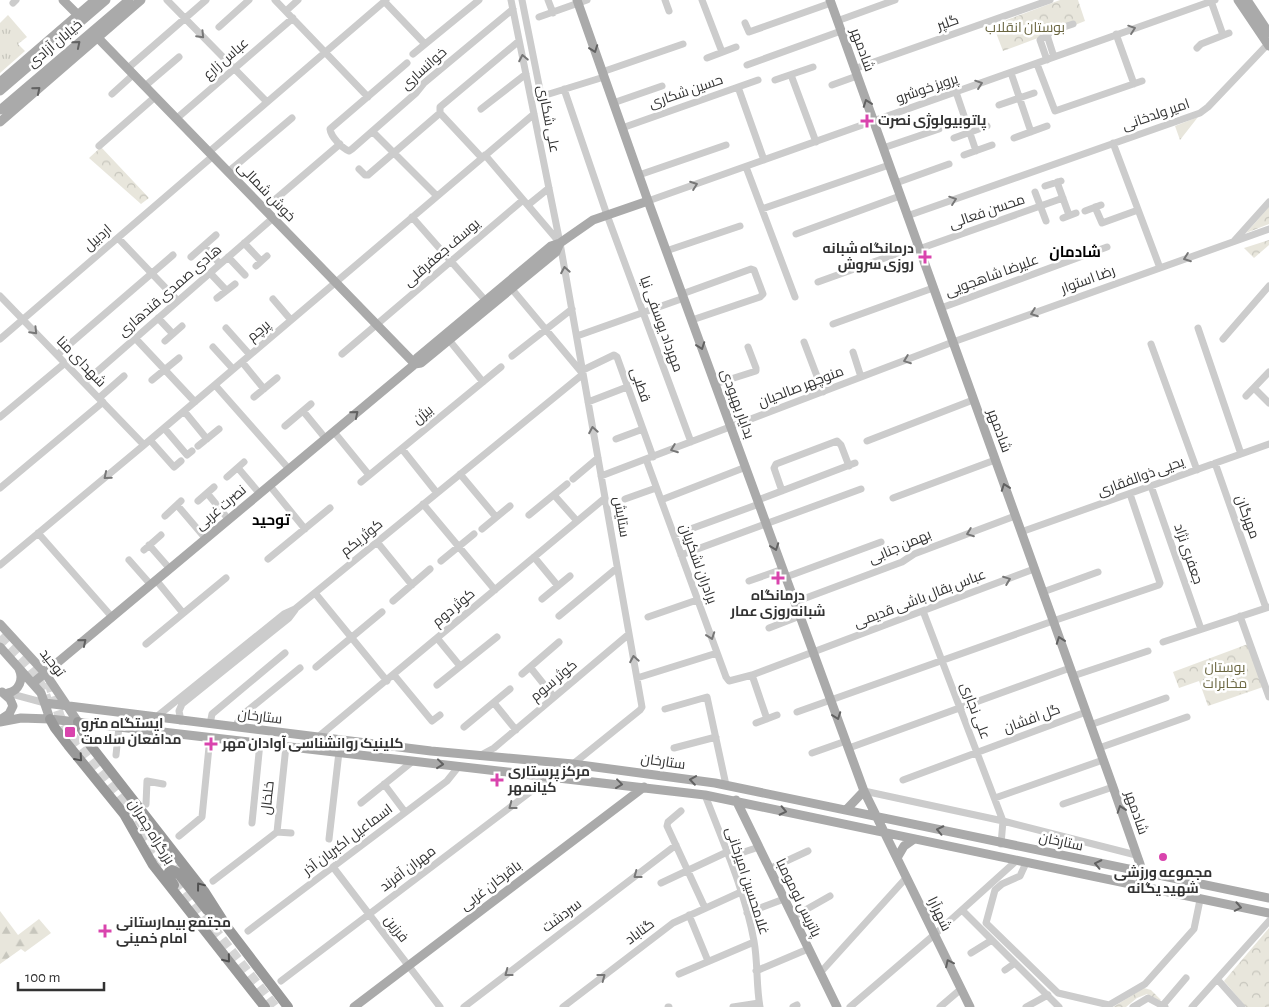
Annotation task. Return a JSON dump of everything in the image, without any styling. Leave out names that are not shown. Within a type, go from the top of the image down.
[{"type":"highway","name":"بزرگراه چمران","points":[[50,719],[68,745],[124,814],[136,832],[147,858],[265,1007]]},
{"type":"highway","name":"بزرگراه چمران","points":[[78,722],[91,746],[204,891],[227,927],[288,1007]]},
{"type":"highway","points":[[189,912],[179,891],[169,877],[168,873],[171,870],[178,873],[207,910],[227,927]]},
{"type":"main road","points":[[63,0],[78,15]]},
{"type":"main road","points":[[0,82],[95,0]]},
{"type":"main road","name":"خیابان آزادی","points":[[0,91],[106,0]]},
{"type":"main road","name":"خیابان آزادی","points":[[0,110],[129,0]]},
{"type":"main road","points":[[0,122],[141,0]]},
{"type":"main road","points":[[1238,0],[1268,44]]},
{"type":"main road","points":[[1247,0],[1269,34]]},
{"type":"main road","name":"بدایار بهبودی","points":[[581,1],[603,75],[666,251],[864,790],[884,833]]},
{"type":"main road","name":"شادمهر","points":[[830,2],[1113,787],[1142,873]]},
{"type":"main road","name":"خوش شمالی","points":[[98,38],[415,364]]},
{"type":"main road","name":"نصرت غربی","points":[[415,364],[417,358],[551,246],[560,243],[588,222],[648,201]]},
{"type":"main road","name":"نصرت غربی","points":[[33,683],[415,364],[421,363],[556,252],[560,243]]},
{"type":"main road","name":"توحید","points":[[0,624],[45,673],[78,722]]},
{"type":"main road","name":"توحید","points":[[0,647],[40,693],[50,719]]},
{"type":"main road","points":[[3,692],[13,692],[20,684],[21,672],[18,666]]},
{"type":"main road","points":[[0,721],[9,714],[13,706],[11,700],[3,692]]},
{"type":"main road","name":"ستارخان","points":[[44,703],[475,756],[496,754],[726,785],[1001,844],[1269,898]]},
{"type":"main road","name":"ستارخان","points":[[0,721],[21,718],[50,719],[704,795],[736,800],[1200,900],[1265,912]]},
{"type":"main road","points":[[169,733],[170,720]]},
{"type":"main road","points":[[495,770],[488,763],[496,754]]},
{"type":"main road","points":[[471,767],[475,756]]},
{"type":"main road","name":"باقرخان غربی","points":[[354,1007],[644,787]]},
{"type":"main road","points":[[846,810],[864,790]]},
{"type":"main road","name":"پاتریس لومومبا","points":[[736,800],[837,1007]]},
{"type":"main road","name":"شهرآرا","points":[[884,833],[970,1007]]},
{"type":"main road","points":[[897,858],[904,846],[914,839]]},
{"type":"main road","points":[[1139,887],[1142,873]]},
{"type":"main road","points":[[1158,891],[1161,877]]},
{"type":"street","points":[[167,0],[267,102]]},
{"type":"street","points":[[112,94],[131,71],[206,0]]},
{"type":"street","points":[[218,27],[249,0]]},
{"type":"street","points":[[275,0],[368,96]]},
{"type":"street","points":[[286,11],[298,0]]},
{"type":"street","points":[[413,54],[479,0]]},
{"type":"street","name":"علی شکاری","points":[[511,0],[560,243]]},
{"type":"street","points":[[522,0],[547,125]]},
{"type":"street","points":[[548,0],[553,12]]},
{"type":"street","points":[[665,0],[669,11]]},
{"type":"street","points":[[702,0],[722,52]]},
{"type":"street","points":[[837,21],[895,0]]},
{"type":"street","name":"گلپر","points":[[832,85],[856,72],[1050,0]]},
{"type":"street","points":[[385,1],[426,44]]},
{"type":"street","name":"اردبیل","points":[[0,339],[118,238],[267,102],[385,1]]},
{"type":"street","points":[[539,17],[581,1]]},
{"type":"street","points":[[1197,48],[1201,44],[1226,34],[1213,1]]},
{"type":"street","name":"پرویز خوشرو","points":[[648,201],[1213,1]]},
{"type":"street","points":[[745,23],[749,32],[830,2]]},
{"type":"street","name":"خوانساری","points":[[340,144],[348,151],[352,150],[416,93],[424,83],[513,9]]},
{"type":"street","name":"عباس زارع","points":[[176,119],[292,18]]},
{"type":"street","points":[[1051,59],[1047,37],[1052,31],[1074,24]]},
{"type":"street","points":[[747,65],[840,31]]},
{"type":"street","points":[[1116,34],[1134,84]]},
{"type":"street","points":[[520,41],[440,107],[440,113],[484,156],[560,243]]},
{"type":"street","points":[[549,94],[684,44]]},
{"type":"street","name":"امیر ولدخانی","points":[[907,216],[1205,110],[1268,44]]},
{"type":"street","points":[[707,58],[736,47]]},
{"type":"street","points":[[145,86],[179,57]]},
{"type":"street","points":[[264,209],[340,144],[331,134],[331,128],[407,63]]},
{"type":"street","points":[[1037,64],[1055,111],[1142,81]]},
{"type":"street","points":[[775,80],[813,67]]},
{"type":"street","points":[[1011,73],[1031,132]]},
{"type":"street","points":[[481,110],[526,74]]},
{"type":"street","points":[[791,75],[816,142]]},
{"type":"street","name":"حسین شکاری","points":[[622,128],[758,80]]},
{"type":"street","points":[[613,102],[662,86]]},
{"type":"street","points":[[738,87],[764,160]]},
{"type":"street","name":"مهرداد یوسفی نیا","points":[[564,89],[607,215],[692,442]]},
{"type":"street","points":[[956,92],[976,151]]},
{"type":"street","points":[[999,105],[1034,93]]},
{"type":"street","points":[[99,146],[155,97]]},
{"type":"street","points":[[359,169],[365,175],[368,175],[440,113]]},
{"type":"street","name":"پرچم","points":[[0,565],[534,114]]},
{"type":"street","points":[[228,172],[292,118]]},
{"type":"street","points":[[954,138],[987,126]]},
{"type":"street","points":[[1014,138],[1047,126]]},
{"type":"street","points":[[883,148],[939,130]]},
{"type":"street","points":[[373,132],[436,196]]},
{"type":"street","points":[[1113,143],[1160,268]]},
{"type":"street","points":[[639,174],[726,145]]},
{"type":"street","points":[[964,155],[992,145]]},
{"type":"street","points":[[896,184],[949,164]]},
{"type":"street","points":[[762,209],[889,165]]},
{"type":"street","points":[[746,167],[794,297]]},
{"type":"street","points":[[1045,186],[1059,182],[1069,215]]},
{"type":"street","name":"یوسف جعفرقلی","points":[[342,354],[451,262],[526,202],[549,188]]},
{"type":"street","points":[[1035,192],[1046,221]]},
{"type":"street","points":[[796,234],[900,196]]},
{"type":"street","name":"محسن فعالی","points":[[818,282],[1063,198]]},
{"type":"street","name":"رضا استوار","points":[[1232,242],[1269,202]]},
{"type":"street","points":[[1085,211],[1098,206],[1102,224],[1138,210]]},
{"type":"street","points":[[412,217],[485,300]]},
{"type":"street","name":"هادی صمدی قندهاری","points":[[84,383],[273,218]]},
{"type":"street","points":[[666,251],[740,226]]},
{"type":"street","name":"رضا استوار","points":[[953,342],[1269,229]]},
{"type":"street","points":[[191,257],[216,235]]},
{"type":"street","points":[[118,238],[178,301]]},
{"type":"street","points":[[244,243],[262,261]]},
{"type":"street","name":"ستایش","points":[[560,243],[642,707],[573,764]]},
{"type":"street","points":[[204,246],[220,264]]},
{"type":"street","name":"علیرضا شاهجویی","points":[[941,308],[1107,247]]},
{"type":"street","points":[[57,355],[174,255]]},
{"type":"street","points":[[228,257],[245,275]]},
{"type":"street","points":[[576,336],[643,312],[751,269],[754,270],[763,294],[762,296],[692,320]]},
{"type":"street","points":[[210,272],[226,290]]},
{"type":"street","points":[[218,298],[234,284]]},
{"type":"street","points":[[1223,339],[1269,286]]},
{"type":"street","points":[[512,288],[583,372]]},
{"type":"street","points":[[833,324],[933,288]]},
{"type":"street","name":"شهدای منا","points":[[0,296],[101,400],[174,467],[181,461]]},
{"type":"street","points":[[273,299],[291,320]]},
{"type":"street","points":[[512,356],[572,309]]},
{"type":"street","points":[[158,318],[173,334]]},
{"type":"street","points":[[165,341],[182,326]]},
{"type":"street","points":[[226,328],[250,355]]},
{"type":"street","points":[[1198,328],[1241,454]]},
{"type":"street","points":[[135,338],[195,402]]},
{"type":"street","points":[[449,340],[483,382]]},
{"type":"street","points":[[804,342],[823,392]]},
{"type":"street","name":"منوچهر صالحیان","points":[[601,476],[953,342]]},
{"type":"street","points":[[1151,344],[1197,470]]},
{"type":"street","points":[[213,347],[233,369]]},
{"type":"street","points":[[716,384],[756,371],[748,347]]},
{"type":"street","points":[[853,352],[861,377]]},
{"type":"street","name":"قطبی","points":[[583,372],[616,356],[643,429],[649,458]]},
{"type":"street","points":[[152,380],[178,358]]},
{"type":"street","points":[[242,362],[264,389]]},
{"type":"street","points":[[0,417],[65,363]]},
{"type":"street","name":"بیژن","points":[[361,482],[501,368]]},
{"type":"street","name":"کوثر یکم","points":[[155,718],[284,614],[295,609],[315,593],[583,372]]},
{"type":"street","points":[[1246,396],[1269,372]]},
{"type":"street","points":[[0,488],[101,400],[124,376]]},
{"type":"street","points":[[254,397],[277,378]]},
{"type":"street","points":[[215,385],[289,470]]},
{"type":"street","points":[[588,402],[627,387]]},
{"type":"street","points":[[1254,388],[1269,403]]},
{"type":"street","points":[[867,441],[974,400]]},
{"type":"street","points":[[285,426],[311,404]]},
{"type":"street","points":[[184,411],[207,439]]},
{"type":"street","points":[[302,411],[326,439]]},
{"type":"street","points":[[164,428],[187,455],[192,451]]},
{"type":"street","points":[[198,446],[219,429]]},
{"type":"street","points":[[616,439],[643,429]]},
{"type":"street","points":[[334,432],[369,475]]},
{"type":"street","points":[[674,535],[852,465],[841,445],[837,441],[776,464],[774,468],[782,491]]},
{"type":"street","name":"یحیی ذوالفقاری","points":[[1021,532],[1269,444]]},
{"type":"street","points":[[402,448],[437,493]]},
{"type":"street","points":[[573,478],[598,458]]},
{"type":"street","name":"برادران لشکریان","points":[[649,458],[656,488],[726,678]]},
{"type":"street","points":[[893,498],[995,460]]},
{"type":"street","points":[[228,477],[244,462]]},
{"type":"street","name":"مهرگان","points":[[1215,463],[1268,607]]},
{"type":"street","points":[[661,500],[746,467]]},
{"type":"street","points":[[238,468],[260,494]]},
{"type":"street","points":[[460,474],[496,517]]},
{"type":"street","points":[[529,515],[567,484]]},
{"type":"street","points":[[270,486],[305,529]]},
{"type":"street","name":"جعفری نژاد","points":[[1151,486],[1201,630]]},
{"type":"street","points":[[198,501],[214,487]]},
{"type":"street","points":[[625,499],[656,488]]},
{"type":"street","points":[[681,556],[861,489]]},
{"type":"street","points":[[207,493],[229,520]]},
{"type":"street","points":[[554,494],[577,521]]},
{"type":"street","points":[[797,712],[1053,620],[1160,584],[1130,494]]},
{"type":"street","name":"کوثر دوم","points":[[318,737],[605,498]]},
{"type":"street","points":[[165,516],[179,503],[206,539]]},
{"type":"street","points":[[423,504],[495,590]]},
{"type":"street","points":[[482,529],[510,506]]},
{"type":"street","points":[[268,559],[330,508]]},
{"type":"street","name":"بهمن جنابی","points":[[795,602],[902,562],[914,554],[1015,516]]},
{"type":"street","points":[[38,533],[112,617]]},
{"type":"street","points":[[441,561],[474,534]]},
{"type":"street","points":[[161,535],[146,548],[170,569]]},
{"type":"street","points":[[376,542],[412,585]]},
{"type":"street","points":[[748,581],[784,573],[881,542]]},
{"type":"street","points":[[534,557],[558,586]]},
{"type":"street","points":[[129,560],[183,613]]},
{"type":"street","points":[[559,616],[617,568]]},
{"type":"street","name":"عباس بقال باشی قدیمی","points":[[726,678],[731,681],[752,675],[1034,569]]},
{"type":"street","points":[[392,601],[430,570]]},
{"type":"street","points":[[1043,592],[1098,572]]},
{"type":"street","points":[[542,599],[570,576]]},
{"type":"street","points":[[146,644],[226,578]]},
{"type":"street","points":[[315,593],[386,680]]},
{"type":"street","points":[[648,616],[697,600]]},
{"type":"street","points":[[1163,642],[1268,607]]},
{"type":"street","points":[[181,721],[179,711],[182,704],[289,618],[295,609]]},
{"type":"street","name":"علی نجاری","points":[[923,611],[1004,821]]},
{"type":"street","points":[[316,668],[382,612]]},
{"type":"street","points":[[769,628],[800,616]]},
{"type":"street","points":[[1240,616],[1269,697]]},
{"type":"street","name":"کوثر سوم","points":[[496,754],[516,730],[629,634]]},
{"type":"street","points":[[437,685],[497,636]]},
{"type":"street","points":[[437,638],[460,666]]},
{"type":"street","points":[[522,674],[559,642]]},
{"type":"street","points":[[812,753],[848,744],[1071,672],[1148,651]]},
{"type":"street","points":[[210,724],[212,714],[285,653]]},
{"type":"street","points":[[637,678],[717,653]]},
{"type":"street","points":[[530,667],[554,698]]},
{"type":"street","points":[[236,727],[242,716],[300,668]]},
{"type":"street","points":[[394,675],[432,721],[440,715]]},
{"type":"street","points":[[752,675],[767,719]]},
{"type":"street","points":[[464,727],[510,689]]},
{"type":"street","points":[[3,692],[44,703]]},
{"type":"street","points":[[665,709],[707,697],[726,785]]},
{"type":"street","points":[[1090,725],[1166,698]]},
{"type":"street","points":[[494,703],[516,730]]},
{"type":"street","name":"گل افشان","points":[[903,780],[1086,712]]},
{"type":"street","points":[[756,723],[778,715]]},
{"type":"street","points":[[1099,748],[1187,717]]},
{"type":"street","points":[[116,755],[119,727]]},
{"type":"street","points":[[179,836],[202,817],[210,737]]},
{"type":"street","points":[[674,748],[716,738]]},
{"type":"street","points":[[252,823],[260,743]]},
{"type":"street","name":"خلخال","points":[[213,881],[277,832],[286,746]]},
{"type":"street","points":[[329,840],[339,752]]},
{"type":"street","points":[[995,798],[1103,760]]},
{"type":"street","points":[[361,803],[413,761]]},
{"type":"street","name":"اسماعیل اکبریان آذر","points":[[248,931],[446,781],[459,766]]},
{"type":"street","name":"مهران آفرند","points":[[281,981],[550,777]]},
{"type":"street","points":[[146,804],[146,781],[163,784]]},
{"type":"street","points":[[384,784],[405,812]]},
{"type":"street","points":[[1063,804],[1113,787]]},
{"type":"street","points":[[864,790],[1004,821],[1136,855]]},
{"type":"street","name":"غلامحسین امیرخانی","points":[[704,795],[728,854],[747,913],[754,942],[759,1005]]},
{"type":"street","points":[[681,810],[667,824],[705,908]]},
{"type":"street","points":[[1001,844],[1004,821]]},
{"type":"street","points":[[277,832],[291,833]]},
{"type":"street","name":"سردشت","points":[[464,1007],[676,845]]},
{"type":"street","points":[[662,882],[728,854],[759,847]]},
{"type":"street","points":[[769,868],[808,851]]},
{"type":"street","points":[[850,1007],[934,936],[1016,861]]},
{"type":"street","points":[[1026,863],[1020,876],[994,890],[986,923],[1058,993],[1109,1006],[1145,984],[1194,929],[1200,900]]},
{"type":"street","name":"فرزین","points":[[333,867],[440,1007]]},
{"type":"street","points":[[820,973],[906,878]]},
{"type":"street","name":"گناباد","points":[[563,1007],[669,926],[741,892]]},
{"type":"street","points":[[792,917],[830,896]]},
{"type":"street","points":[[747,913],[784,899]]},
{"type":"street","points":[[962,910],[1060,1007]]},
{"type":"street","points":[[1192,1007],[1218,980],[1269,919],[1265,912]]},
{"type":"street","points":[[689,915],[708,961]]},
{"type":"street","points":[[971,952],[992,940]]},
{"type":"street","points":[[679,974],[754,942]]},
{"type":"street","points":[[756,971],[808,949]]},
{"type":"street","points":[[1005,970],[1015,963]]},
{"type":"street","points":[[1133,1007],[1148,998],[1164,1006],[1186,978]]},
{"type":"street","points":[[1218,980],[1242,1007]]},
{"type":"street","points":[[940,1007],[961,989]]},
{"type":"street","points":[[1026,1007],[1048,995]]},
{"type":"street","points":[[733,1007],[759,1005]]},
{"type":"green space","name":"بوستان انقلاب","points":[[1060,0],[1078,0],[1085,21],[1075,25],[1073,22],[1046,31],[1043,33],[1043,36],[1003,51],[993,25]]},
{"type":"green space","points":[[8,15],[27,37],[18,44],[25,51],[0,73],[0,23]]},
{"type":"green space","points":[[1198,117],[1180,140],[1175,126]]},
{"type":"green space","points":[[101,147],[149,198],[141,204],[89,158]]},
{"type":"green space","points":[[1269,207],[1269,224],[1246,233]]},
{"type":"green space","points":[[1269,240],[1269,245],[1254,258],[1244,248]]},
{"type":"green space","name":"بوستان مخابرات","points":[[1248,644],[1263,687],[1208,706],[1199,681],[1179,688],[1173,672]]},
{"type":"green space","points":[[1238,679],[1243,692],[1214,702],[1210,689]]},
{"type":"green space","points":[[0,911],[18,935],[39,919],[51,933],[25,952],[21,949],[0,964]]},
{"type":"green space","points":[[1269,928],[1269,1007],[1246,1007],[1224,981]]},
{"type":"green space","points":[[1144,988],[1151,990],[1161,1000],[1159,1001],[1147,994],[1137,998],[1126,1007],[1113,1007]]},
{"type":"tunnel","points":[[0,636],[36,677],[46,696],[49,708]]},
{"type":"tunnel","points":[[49,682],[60,717],[67,729],[183,876]]},
{"type":"tunnel","points":[[139,833],[275,1007]]},
{"type":"place","name":"پاتوبیولوژی نصرت","points":[[867,121]]},
{"type":"place","name":"درمانگاه شبانه روزی سروش","points":[[925,257]]},
{"type":"place","name":"درمانگاه شبانه‌روزی عمار","points":[[778,578]]},
{"type":"place","name":"ایستگاه مترو مدافعان سلامت","points":[[70,732]]},
{"type":"place","name":"کلینیک روانشناسی آوادان مهر","points":[[211,744]]},
{"type":"place","name":"مرکز پرستاری کیانمهر","points":[[497,780]]},
{"type":"place","name":"مجموعه ورزشی شهید یگانه","points":[[1163,857]]},
{"type":"place","name":"مجتمع بیمارستانی امام خمینی","points":[[105,931]]},
{"type":"district","name":"شادمان","points":[[1075,252]]},
{"type":"district","name":"توحید","points":[[271,520]]}]
